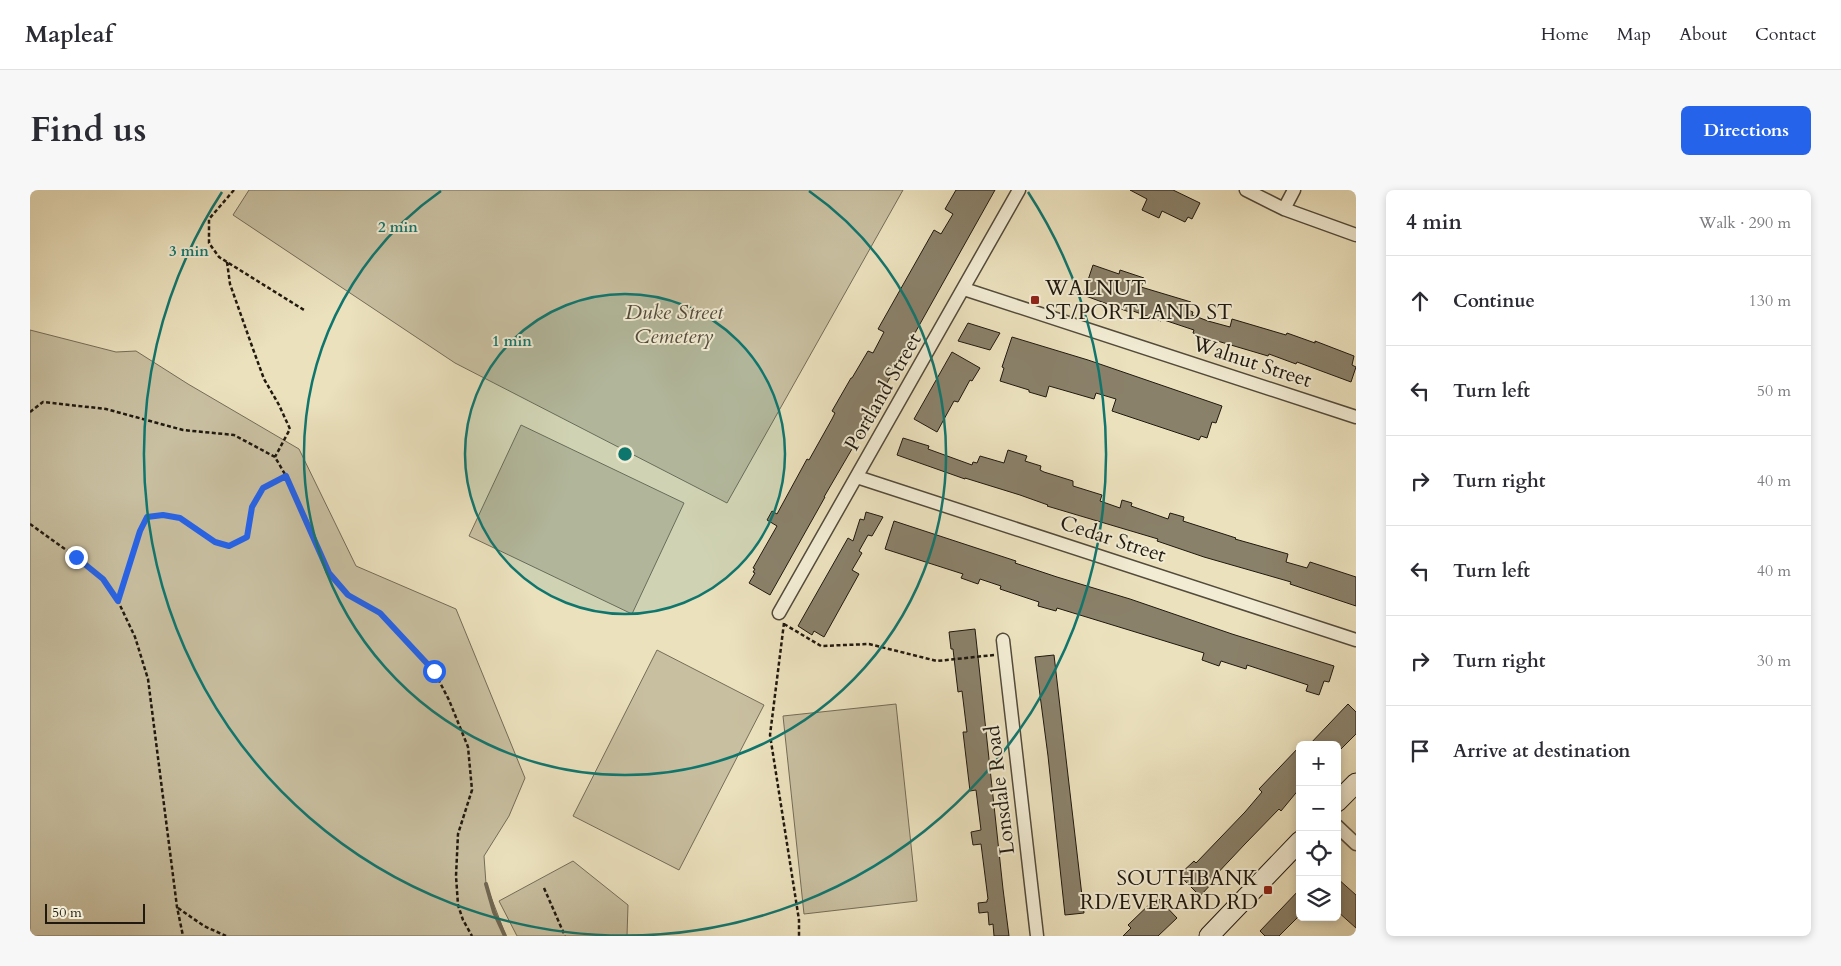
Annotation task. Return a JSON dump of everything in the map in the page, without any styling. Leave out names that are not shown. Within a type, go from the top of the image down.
[{"type":"street","name":"Portland Street","points":[[779,613],[1020,190]]},
{"type":"street","points":[[1246,190],[1284,209],[1356,235]]},
{"type":"street","points":[[1284,209],[1294,190]]},
{"type":"street","name":"Walnut Street","points":[[964,289],[1356,417]]},
{"type":"street","name":"Cedar Street","points":[[858,477],[1356,640]]},
{"type":"street","name":"Lonsdale Road","points":[[1003,640],[1037,936]]},
{"type":"street","points":[[1341,798],[1356,782]]},
{"type":"street","points":[[1341,830],[1356,844]]},
{"type":"street","points":[[1216,933],[1296,846]]},
{"type":"path","points":[[234,190],[209,219],[209,243],[219,257],[304,310]]},
{"type":"path","points":[[227,262],[230,284],[252,349],[264,379],[290,429],[275,457]]},
{"type":"path","points":[[30,412],[43,402],[106,409],[182,430],[234,435],[275,457],[286,476],[329,573],[348,595],[387,619],[434,671],[449,700],[468,747],[472,777],[471,797],[458,834],[456,876],[458,906],[462,920],[472,936]]},
{"type":"path","points":[[118,601],[140,531],[147,517],[163,515],[180,518],[215,542],[229,546],[247,537],[252,507],[263,488],[286,476]]},
{"type":"path","points":[[30,524],[103,579],[118,601],[135,636],[148,679],[177,908],[183,936]]},
{"type":"path","points":[[799,936],[799,920],[770,735],[784,624],[821,646],[869,644],[937,660],[1005,654]]},
{"type":"path","points":[[544,888],[565,936]]},
{"type":"path","points":[[177,908],[204,926],[226,936]]},
{"type":"green space","name":"Duke Street Cemetery","points":[[249,190],[903,190],[727,503],[455,363],[233,215]]},
{"type":"green space","points":[[30,330],[116,352],[136,351],[299,449],[356,566],[456,609],[525,778],[509,816],[484,856],[486,884],[506,936],[30,936]]},
{"type":"green space","points":[[521,425],[684,503],[632,614],[469,536]]},
{"type":"green space","points":[[657,650],[764,705],[679,870],[573,816]]},
{"type":"green space","points":[[896,704],[917,901],[804,914],[783,716]]},
{"type":"green space","points":[[573,861],[628,905],[627,936],[517,936],[499,901]]},
{"type":"building","points":[[956,190],[995,190],[770,595],[749,583],[755,573],[753,568],[777,526],[767,520],[772,511],[777,514],[807,459],[809,460],[832,419],[835,413],[832,411],[868,351],[873,353],[884,332],[878,329],[934,230],[941,234],[953,214],[945,209]]},
{"type":"building","points":[[1130,190],[1173,190],[1200,203],[1192,219],[1188,217],[1185,222],[1162,211],[1159,218],[1142,210],[1147,199]]},
{"type":"building","points":[[1093,265],[1119,274],[1120,270],[1144,278],[1141,287],[1191,302],[1188,310],[1193,312],[1192,315],[1208,321],[1230,327],[1232,319],[1286,335],[1287,333],[1315,343],[1315,341],[1354,356],[1352,365],[1356,367],[1351,382],[1297,362],[1296,364],[1269,354],[1268,356],[1214,340],[1193,333],[1194,330],[1133,311],[1132,313],[1083,295]]},
{"type":"building","points":[[968,323],[1000,333],[990,350],[958,341]]},
{"type":"building","points":[[1012,337],[1088,360],[1222,406],[1216,423],[1212,422],[1207,438],[1201,436],[1199,440],[1112,411],[1116,399],[1096,393],[1094,399],[1049,386],[1046,397],[1000,381],[1004,368],[1002,367]]},
{"type":"building","points":[[952,352],[980,368],[972,381],[970,380],[958,402],[954,401],[937,432],[914,419]]},
{"type":"building","points":[[903,438],[929,446],[928,449],[972,465],[973,462],[977,463],[980,456],[1004,463],[1008,450],[1027,456],[1025,461],[1041,466],[1040,470],[1044,472],[1073,481],[1073,486],[1102,495],[1100,501],[1120,508],[1122,500],[1132,503],[1131,506],[1168,519],[1170,513],[1184,517],[1183,521],[1235,539],[1288,554],[1286,562],[1307,568],[1310,562],[1356,577],[1356,606],[1290,584],[1291,582],[1204,557],[1157,541],[1158,539],[1047,506],[1020,495],[965,479],[897,455]]},
{"type":"building","points":[[866,512],[883,517],[872,536],[868,535],[859,551],[862,553],[852,570],[859,574],[824,637],[814,631],[812,635],[798,626],[848,538],[853,541],[860,519],[864,520]]},
{"type":"building","points":[[894,521],[1016,561],[1015,563],[1057,577],[1334,666],[1329,682],[1324,681],[1319,695],[1306,691],[1308,685],[1247,665],[1246,669],[1221,661],[1219,666],[1202,660],[1204,653],[1057,608],[1056,611],[1038,606],[1039,602],[1000,589],[1001,586],[980,579],[978,584],[961,578],[963,574],[885,549]]},
{"type":"building","points":[[975,629],[1009,936],[994,936],[993,924],[989,925],[988,912],[979,913],[978,903],[987,902],[988,899],[981,844],[973,845],[971,832],[981,830],[976,790],[970,791],[963,732],[967,732],[962,691],[958,692],[949,632]]},
{"type":"building","points":[[1054,655],[1084,913],[1065,915],[1035,657]]},
{"type":"building","points":[[1348,704],[1356,712],[1356,734],[1341,749],[1341,741],[1313,741]]},
{"type":"building","points":[[1296,750],[1296,793],[1281,811],[1279,809],[1213,878],[1215,880],[1200,896],[1179,875],[1194,861],[1196,863],[1245,812],[1262,792],[1259,789]]},
{"type":"building","points":[[1341,882],[1356,895],[1356,928],[1341,915]]},
{"type":"building","points":[[1296,893],[1296,919],[1279,936],[1265,936],[1260,931]]},
{"type":"building","points":[[1157,897],[1177,918],[1158,936],[1123,936],[1131,928],[1128,925]]},
{"type":"waterway","points":[[486,884],[494,912],[505,936]]},
{"type":"place","name":"WALNUT ST/PORTLAND ST","points":[[1035,300]]},
{"type":"place","name":"SOUTHBANK RD/EVERARD RD","points":[[1268,890]]},
{"type":"route","points":[[76,557],[103,579],[118,601],[140,531],[147,517],[163,515],[180,518],[215,542],[229,546],[247,537],[252,507],[263,488],[286,476],[329,573],[348,595],[366,604],[387,619],[434,671]]}]
